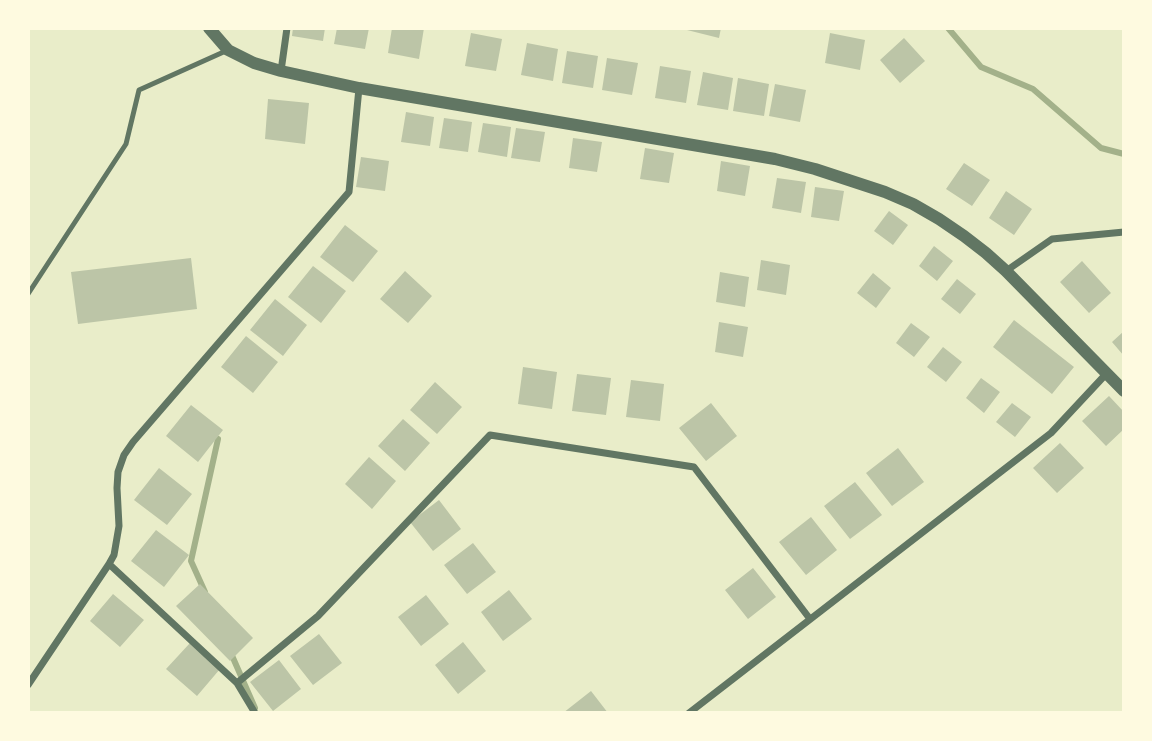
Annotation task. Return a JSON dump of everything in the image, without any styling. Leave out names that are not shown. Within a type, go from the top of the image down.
[{"type":"street","points":[[209,28],[228,50],[254,63],[281,71],[359,88],[775,159],[885,192],[913,204],[964,236],[1006,271],[1124,391]]},
{"type":"street","points":[[281,71],[287,28]]},
{"type":"street","points":[[28,685],[109,564],[117,544],[120,526],[117,488],[118,472],[124,455],[349,192],[359,88]]},
{"type":"street","points":[[1006,271],[1052,239],[1124,232]]},
{"type":"street","points":[[689,713],[1051,433],[1107,373]]},
{"type":"street","points":[[237,683],[318,616],[490,435],[694,467],[810,619]]},
{"type":"street","points":[[109,564],[237,683],[255,713]]},
{"type":"lane","points":[[28,294],[126,144],[139,90],[228,50]]},
{"type":"building","points":[[293,28],[325,28],[323,41],[292,36]]},
{"type":"building","points":[[337,28],[369,28],[365,49],[334,44]]},
{"type":"building","points":[[392,28],[424,28],[419,59],[388,53]]},
{"type":"building","points":[[679,28],[721,28],[719,38]]},
{"type":"building","points":[[471,33],[502,39],[496,71],[465,66]]},
{"type":"building","points":[[830,33],[865,40],[860,70],[825,63]]},
{"type":"building","points":[[904,38],[925,61],[900,83],[880,60]]},
{"type":"building","points":[[527,43],[558,49],[553,81],[521,75]]},
{"type":"building","points":[[567,51],[598,56],[593,88],[562,83]]},
{"type":"building","points":[[607,58],[638,63],[632,95],[602,90]]},
{"type":"building","points":[[660,66],[691,71],[686,103],[655,98]]},
{"type":"building","points":[[703,72],[733,78],[728,110],[697,105]]},
{"type":"building","points":[[738,78],[769,84],[764,116],[733,111]]},
{"type":"building","points":[[775,84],[806,90],[800,122],[769,116]]},
{"type":"building","points":[[268,99],[309,103],[305,144],[265,139]]},
{"type":"building","points":[[406,112],[434,117],[430,146],[401,142]]},
{"type":"building","points":[[444,118],[472,122],[468,152],[439,148]]},
{"type":"building","points":[[483,123],[511,127],[507,157],[478,152]]},
{"type":"building","points":[[516,128],[545,132],[540,162],[511,158]]},
{"type":"building","points":[[573,138],[602,142],[597,172],[569,168]]},
{"type":"building","points":[[645,148],[674,153],[669,183],[640,179]]},
{"type":"building","points":[[361,157],[389,161],[385,191],[356,187]]},
{"type":"building","points":[[721,161],[750,166],[745,196],[717,191]]},
{"type":"building","points":[[964,163],[990,180],[972,206],[946,189]]},
{"type":"building","points":[[777,178],[806,182],[801,213],[772,208]]},
{"type":"building","points":[[815,187],[844,191],[839,221],[811,217]]},
{"type":"building","points":[[1006,191],[1032,209],[1014,235],[989,218]]},
{"type":"building","points":[[889,211],[908,225],[893,245],[874,231]]},
{"type":"building","points":[[345,225],[378,251],[353,282],[320,257]]},
{"type":"building","points":[[934,246],[953,261],[937,281],[919,266]]},
{"type":"building","points":[[191,258],[197,309],[78,324],[71,272]]},
{"type":"building","points":[[761,260],[790,265],[786,295],[757,290]]},
{"type":"building","points":[[1082,261],[1111,293],[1089,313],[1060,282]]},
{"type":"building","points":[[313,266],[346,291],[321,323],[288,297]]},
{"type":"building","points":[[405,271],[432,296],[408,323],[380,299]]},
{"type":"building","points":[[720,272],[749,277],[745,307],[716,302]]},
{"type":"building","points":[[873,273],[891,288],[876,308],[857,293]]},
{"type":"building","points":[[957,279],[976,294],[960,314],[941,299]]},
{"type":"building","points":[[275,299],[307,325],[283,356],[250,330]]},
{"type":"building","points":[[1014,320],[1074,367],[1052,394],[993,347]]},
{"type":"building","points":[[719,322],[748,327],[743,357],[715,352]]},
{"type":"building","points":[[911,323],[930,337],[914,357],[896,343]]},
{"type":"building","points":[[1124,331],[1124,356],[1112,342]]},
{"type":"building","points":[[246,336],[278,362],[253,393],[221,367]]},
{"type":"building","points":[[943,347],[962,362],[946,382],[927,367]]},
{"type":"building","points":[[523,367],[557,372],[552,409],[518,404]]},
{"type":"building","points":[[577,374],[611,378],[606,415],[572,411]]},
{"type":"building","points":[[981,378],[1000,392],[984,413],[966,398]]},
{"type":"building","points":[[631,380],[664,384],[660,421],[626,417]]},
{"type":"building","points":[[435,382],[462,407],[437,434],[410,410]]},
{"type":"building","points":[[1109,396],[1124,412],[1124,429],[1106,446],[1082,421]]},
{"type":"building","points":[[711,403],[737,436],[706,461],[679,428]]},
{"type":"building","points":[[1012,403],[1031,417],[1015,437],[996,422]]},
{"type":"building","points":[[191,405],[223,430],[198,462],[166,436]]},
{"type":"building","points":[[403,419],[430,443],[405,471],[378,446]]},
{"type":"building","points":[[1060,443],[1084,468],[1057,493],[1033,468]]},
{"type":"building","points":[[898,448],[924,482],[892,506],[866,473]]},
{"type":"building","points":[[369,457],[396,481],[372,509],[345,484]]},
{"type":"building","points":[[159,468],[192,494],[167,525],[134,500]]},
{"type":"building","points":[[855,482],[882,515],[850,539],[824,506]]},
{"type":"building","points":[[439,500],[461,529],[433,551],[410,522]]},
{"type":"building","points":[[811,517],[837,550],[806,575],[779,542]]},
{"type":"building","points":[[156,530],[189,555],[164,587],[131,561]]},
{"type":"building","points":[[473,543],[496,572],[467,594],[444,565]]},
{"type":"building","points":[[753,568],[776,597],[748,619],[725,590]]},
{"type":"building","points":[[200,584],[253,638],[230,661],[176,606]]},
{"type":"building","points":[[509,590],[532,619],[503,641],[481,612]]},
{"type":"building","points":[[113,594],[144,620],[120,647],[90,621]]},
{"type":"building","points":[[426,595],[449,624],[421,646],[398,617]]},
{"type":"building","points":[[319,634],[342,663],[313,685],[290,656]]},
{"type":"building","points":[[463,642],[486,671],[458,694],[435,665]]},
{"type":"building","points":[[190,643],[220,669],[197,696],[166,669]]},
{"type":"building","points":[[279,660],[301,689],[273,711],[250,682]]},
{"type":"building","points":[[591,691],[608,713],[563,713]]},
{"type":"waterway","points":[[948,28],[981,67],[1033,89],[1101,148],[1124,154]]},
{"type":"waterway","points":[[205,592],[191,561],[218,439]]},
{"type":"waterway","points":[[230,651],[255,708]]}]
